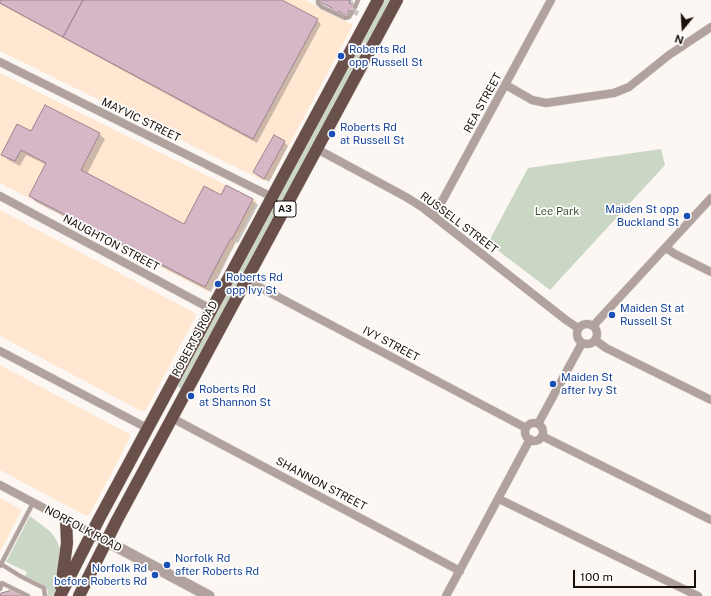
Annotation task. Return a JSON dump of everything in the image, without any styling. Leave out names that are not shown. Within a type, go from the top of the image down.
[{"type":"highway","name":"ROBERTS ROAD","points":[[60,596],[91,533],[147,428],[378,0]]},
{"type":"highway","name":"ROBERTS ROAD","points":[[79,596],[106,541],[397,0]]},
{"type":"highway","points":[[60,596],[67,543],[66,520]]},
{"type":"street","name":"REA STREET","points":[[434,216],[551,0]]},
{"type":"street","points":[[506,85],[532,100],[546,103],[614,93],[629,87],[669,55],[711,27]]},
{"type":"street","name":"MAYVIC STREET","points":[[0,62],[272,197]]},
{"type":"street","name":"RUSSELL STREET","points":[[317,149],[406,197],[434,216],[560,316],[578,328]]},
{"type":"street","name":"NAUGHTON STREET","points":[[0,196],[211,309]]},
{"type":"street","points":[[593,326],[711,198]]},
{"type":"street","points":[[666,248],[711,272]]},
{"type":"street","name":"IVY STREET","points":[[246,280],[526,428]]},
{"type":"street","points":[[585,324],[593,326],[597,333],[595,340],[590,344],[582,343],[577,336],[578,328],[585,324]]},
{"type":"street","points":[[595,340],[612,351],[711,400]]},
{"type":"street","points":[[538,424],[582,343]]},
{"type":"street","points":[[0,350],[147,428]]},
{"type":"street","name":"SHANNON STREET","points":[[172,418],[460,571]]},
{"type":"street","points":[[538,424],[530,424],[526,428],[526,436],[530,439],[536,440],[542,436]]},
{"type":"street","points":[[538,424],[543,431],[542,436]]},
{"type":"street","points":[[542,436],[711,520]]},
{"type":"street","points":[[446,596],[530,439]]},
{"type":"street","name":"NORFOLK ROAD","points":[[0,484],[209,596]]},
{"type":"street","points":[[499,499],[698,596]]},
{"type":"lane","points":[[318,0],[318,3],[322,7],[345,18],[349,17],[352,12]]},
{"type":"lane","points":[[355,7],[358,0]]},
{"type":"lane","points":[[34,502],[0,566],[44,588],[45,596]]},
{"type":"lane","points":[[0,589],[2,583],[28,596]]},
{"type":"shaded area","points":[[0,0],[305,0],[353,25],[271,179],[264,181],[0,51]]},
{"type":"shaded area","points":[[0,73],[256,200],[257,202],[210,290],[207,291],[0,183]]},
{"type":"shaded area","points":[[0,210],[195,313],[196,316],[146,410],[141,411],[0,336]]},
{"type":"shaded area","points":[[0,365],[129,434],[130,438],[90,514],[86,516],[0,470]]},
{"type":"shaded area","points":[[0,498],[22,510],[0,552]]},
{"type":"green space","points":[[385,0],[391,0],[181,389],[177,386]]},
{"type":"green space","name":"Lee Park","points":[[661,149],[665,165],[550,290],[488,243],[528,168]]},
{"type":"green space","points":[[30,516],[51,532],[59,547],[64,546],[57,586],[53,596],[47,596],[48,591],[44,586],[25,576],[27,572],[6,562]]},
{"type":"building","points":[[0,0],[83,0],[63,37],[0,3]]},
{"type":"building","points":[[83,0],[282,0],[318,19],[253,139],[63,37]]},
{"type":"building","points":[[321,0],[350,0],[349,3],[356,7],[353,12],[349,10],[347,16],[338,11],[336,14],[331,11],[332,8],[320,2]]},
{"type":"building","points":[[45,105],[100,133],[81,170],[184,224],[204,186],[221,195],[226,185],[253,199],[205,287],[29,196],[46,163],[21,150],[15,161],[1,155],[17,124],[31,131]]},
{"type":"building","points":[[274,135],[285,141],[264,179],[253,172]]},
{"type":"building","points":[[10,588],[27,596],[0,596],[1,593],[9,591]]},
{"type":"place","name":"Roberts Rd opp Russell St","points":[[341,56]]},
{"type":"place","name":"Roberts Rd at Russell St","points":[[332,134]]},
{"type":"place","name":"Maiden St opp Buckland St","points":[[687,216]]},
{"type":"place","name":"Roberts Rd opp Ivy St","points":[[218,284]]},
{"type":"place","name":"Maiden St at Russell St","points":[[612,315]]},
{"type":"place","name":"Maiden St after Ivy St","points":[[553,384]]},
{"type":"place","name":"Roberts Rd at Shannon St","points":[[191,396]]},
{"type":"place","name":"Norfolk Rd after Roberts Rd","points":[[167,565]]},
{"type":"place","name":"Norfolk Rd before Roberts Rd","points":[[155,575]]}]
